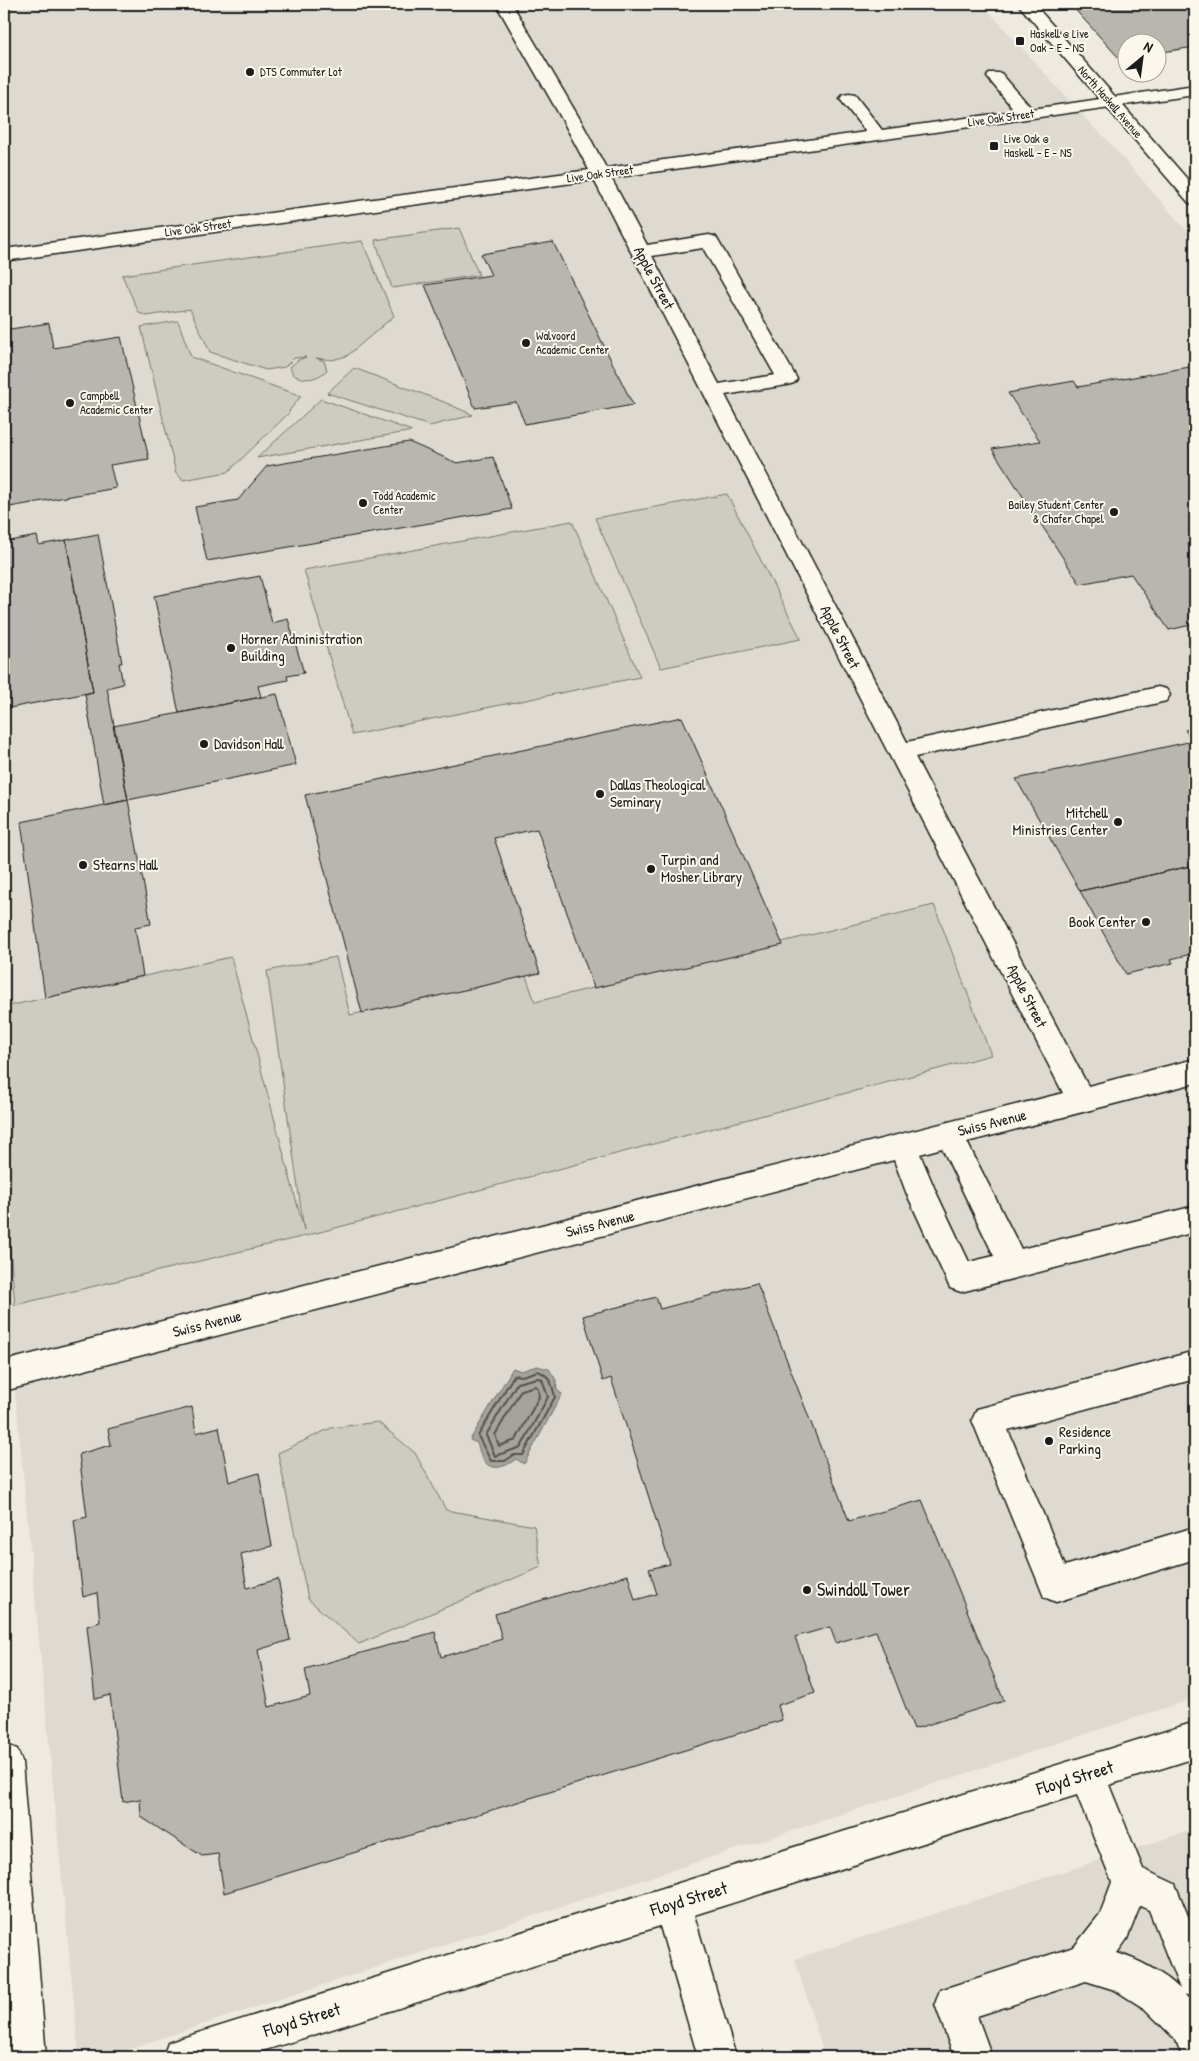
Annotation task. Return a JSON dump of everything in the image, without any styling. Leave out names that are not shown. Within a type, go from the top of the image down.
[{"type":"street","name":"Apple Street","points":[[504,4],[572,121],[600,174],[1081,1100]]},
{"type":"street","name":"North Haskell Avenue","points":[[1026,4],[1195,199]]},
{"type":"street","points":[[995,77],[1027,114]]},
{"type":"street","name":"Live Oak Street","points":[[4,255],[878,136],[1195,90]]},
{"type":"street","points":[[849,99],[878,136]]},
{"type":"street","points":[[641,252],[709,241],[787,379],[713,391]]},
{"type":"street","points":[[900,752],[1158,695]]},
{"type":"street","name":"Swiss Avenue","points":[[4,1376],[1195,1071]]},
{"type":"street","points":[[949,1134],[1013,1265]]},
{"type":"street","points":[[903,1146],[920,1192],[961,1278],[1195,1219]]},
{"type":"street","points":[[1195,1365],[988,1420],[1056,1585],[1195,1543]]},
{"type":"street","name":"Floyd Street","points":[[182,2057],[1195,1740]]},
{"type":"street","points":[[4,1762],[8,1883],[27,2057]]},
{"type":"street","points":[[973,2057],[954,2004],[1086,1962],[1114,1926],[1130,1882],[1087,1774]]},
{"type":"street","points":[[1130,1882],[1162,1897],[1195,1979]]},
{"type":"street","points":[[672,1905],[716,2057]]},
{"type":"street","points":[[1086,1962],[1124,1974],[1159,1995],[1194,2023]]},
{"type":"shaded area","name":"Dallas Theological Seminary","points":[[38,4],[982,4],[1099,131],[1195,240],[1195,1698],[104,2057],[79,2057],[11,1348],[4,1350],[4,9]]},
{"type":"shaded area","points":[[459,228],[479,275],[392,288],[375,240]]},
{"type":"shaded area","points":[[362,241],[394,316],[347,356],[332,360],[316,358],[324,361],[327,370],[315,378],[303,378],[293,375],[290,367],[298,360],[306,357],[294,358],[285,367],[266,370],[210,352],[190,309],[147,316],[139,313],[122,275]]},
{"type":"shaded area","points":[[178,321],[191,357],[301,396],[290,412],[228,472],[183,480],[176,473],[141,327]]},
{"type":"shaded area","points":[[354,368],[473,415],[430,426],[327,393]]},
{"type":"shaded area","points":[[321,399],[412,431],[257,458]]},
{"type":"shaded area","points":[[727,494],[801,639],[661,668],[595,518]]},
{"type":"shaded area","points":[[572,521],[640,677],[352,735],[304,570]]},
{"type":"shaded area","points":[[934,905],[991,1055],[305,1236],[15,1305],[4,1183],[4,1007],[231,957],[304,1230],[267,971],[336,957],[350,1015],[526,976],[535,1002]]},
{"type":"shaded area","points":[[378,1422],[415,1453],[446,1510],[534,1526],[541,1567],[359,1644],[308,1599],[278,1453],[331,1428]]},
{"type":"shaded area","points":[[1195,1829],[1195,2057],[825,2057],[795,1959]]},
{"type":"water","points":[[537,1366],[549,1369],[556,1380],[557,1390],[562,1394],[524,1464],[516,1459],[503,1466],[489,1466],[482,1458],[477,1443],[470,1440],[513,1368],[521,1371]]},
{"type":"building","points":[[1070,4],[1170,4],[1175,9],[1185,7],[1182,4],[1195,4],[1195,47],[1166,51],[1166,32],[1116,32],[1116,55]]},
{"type":"building","name":"Walvoord Academic Center","points":[[553,242],[633,405],[525,424],[516,402],[475,408],[425,285],[491,275],[481,254]]},
{"type":"building","name":"Campbell Academic Center","points":[[49,323],[53,348],[121,337],[149,459],[110,465],[116,488],[4,508],[4,330]]},
{"type":"building","name":"Bailey Student Center & Chafer Chapel","points":[[1195,366],[1195,624],[1169,630],[1131,574],[1080,584],[992,449],[1040,441],[1008,393],[1074,381],[1078,387]]},
{"type":"building","name":"Todd Academic Center","points":[[409,442],[457,463],[493,457],[512,509],[207,561],[195,507],[238,500],[267,466]]},
{"type":"building","points":[[98,534],[122,663],[119,663],[123,684],[107,688],[128,800],[104,805],[85,694],[93,692],[66,540]]},
{"type":"building","points":[[37,536],[39,545],[66,540],[93,692],[4,709],[4,542]]},
{"type":"building","name":"Horner Administration Building","points":[[260,576],[272,623],[288,619],[304,673],[287,676],[288,680],[258,686],[261,697],[179,713],[154,596]]},
{"type":"building","name":"Davidson Hall","points":[[277,694],[296,765],[128,800],[113,726]]},
{"type":"building","name":"Turpin and Mosher Library","points":[[682,717],[783,945],[594,988],[537,829],[494,838],[540,973],[362,1013],[305,795]]},
{"type":"building","name":"Mitchell Ministries Center","points":[[1195,728],[1195,865],[1080,891],[1016,779],[1193,741],[1185,730]]},
{"type":"building","name":"Stearns Hall","points":[[128,800],[151,924],[135,927],[143,976],[45,998],[21,822]]},
{"type":"building","name":"Book Center","points":[[1195,865],[1195,953],[1171,959],[1173,963],[1126,974],[1080,891]]},
{"type":"building","name":"Swindoll Tower","points":[[757,1283],[849,1521],[922,1500],[1004,1701],[914,1729],[876,1631],[836,1643],[830,1627],[795,1637],[815,1693],[778,1705],[782,1720],[224,1893],[218,1854],[202,1856],[141,1817],[140,1799],[123,1802],[110,1695],[95,1699],[87,1626],[100,1622],[97,1593],[83,1597],[74,1520],[87,1517],[79,1454],[111,1445],[108,1429],[192,1407],[196,1433],[219,1427],[229,1482],[259,1473],[272,1546],[241,1554],[247,1588],[278,1579],[290,1640],[258,1650],[269,1707],[310,1696],[305,1669],[435,1632],[441,1657],[502,1639],[495,1614],[628,1575],[635,1600],[657,1594],[649,1569],[670,1564],[611,1378],[603,1381],[583,1316],[656,1297],[660,1309]]},
{"type":"place","name":"Haskell @ Live Oak - E - NS","points":[[1020,41]]},
{"type":"place","name":"DTS Commuter Lot","points":[[250,72]]},
{"type":"place","name":"Live Oak @ Haskell - E - NS","points":[[994,146]]},
{"type":"place","name":"Walvoord Academic Center","points":[[526,343]]},
{"type":"place","name":"Campbell Academic Center","points":[[70,403]]},
{"type":"place","name":"Todd Academic Center","points":[[363,503]]},
{"type":"place","name":"Bailey Student Center & Chafer Chapel","points":[[1114,512]]},
{"type":"place","name":"Horner Administration Building","points":[[231,648]]},
{"type":"place","name":"Davidson Hall","points":[[204,744]]},
{"type":"place","name":"Dallas Theological Seminary","points":[[600,794]]},
{"type":"place","name":"Mitchell Ministries Center","points":[[1118,822]]},
{"type":"place","name":"Stearns Hall","points":[[83,865]]},
{"type":"place","name":"Turpin and Mosher Library","points":[[651,869]]},
{"type":"place","name":"Book Center","points":[[1146,922]]},
{"type":"place","name":"Residence Parking","points":[[1049,1441]]},
{"type":"place","name":"Swindoll Tower","points":[[807,1590]]}]
